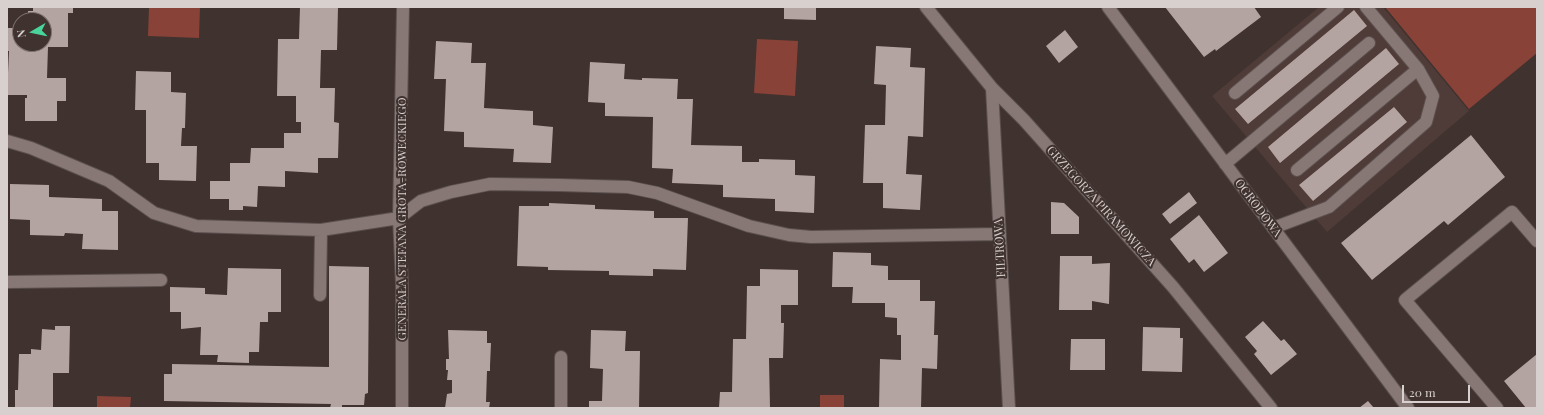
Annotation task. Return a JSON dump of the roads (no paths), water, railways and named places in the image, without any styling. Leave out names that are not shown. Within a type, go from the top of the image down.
[{"type":"street","name":"GENERAŁA STEFANA GROTA-ROWECKIEGO","points":[[402,408],[402,284],[399,218],[403,7]]},
{"type":"street","name":"GRZEGORZA PIRAMOWICZA","points":[[926,7],[992,88],[1024,120],[1173,287],[1271,408]]},
{"type":"street","name":"OGRODOWA","points":[[1108,7],[1408,408]]},
{"type":"street","points":[[1235,93],[1338,7]]},
{"type":"street","points":[[1273,228],[1329,208],[1426,122],[1433,96],[1418,69],[1366,7]]},
{"type":"street","points":[[1225,164],[1369,43]]},
{"type":"street","points":[[1297,170],[1418,69]]},
{"type":"street","name":"FILTROWA","points":[[992,88],[1009,408]]},
{"type":"street","points":[[7,141],[31,148],[109,181],[154,213],[196,226],[321,230],[399,218],[421,201],[450,192],[490,184],[628,187],[657,193],[749,226],[789,235],[827,237],[1000,234]]},
{"type":"street","points":[[1497,408],[1405,300],[1512,212],[1537,241]]},
{"type":"street","points":[[320,295],[321,230]]},
{"type":"street","points":[[7,282],[161,280]]},
{"type":"street","points":[[561,357],[561,408]]}]
